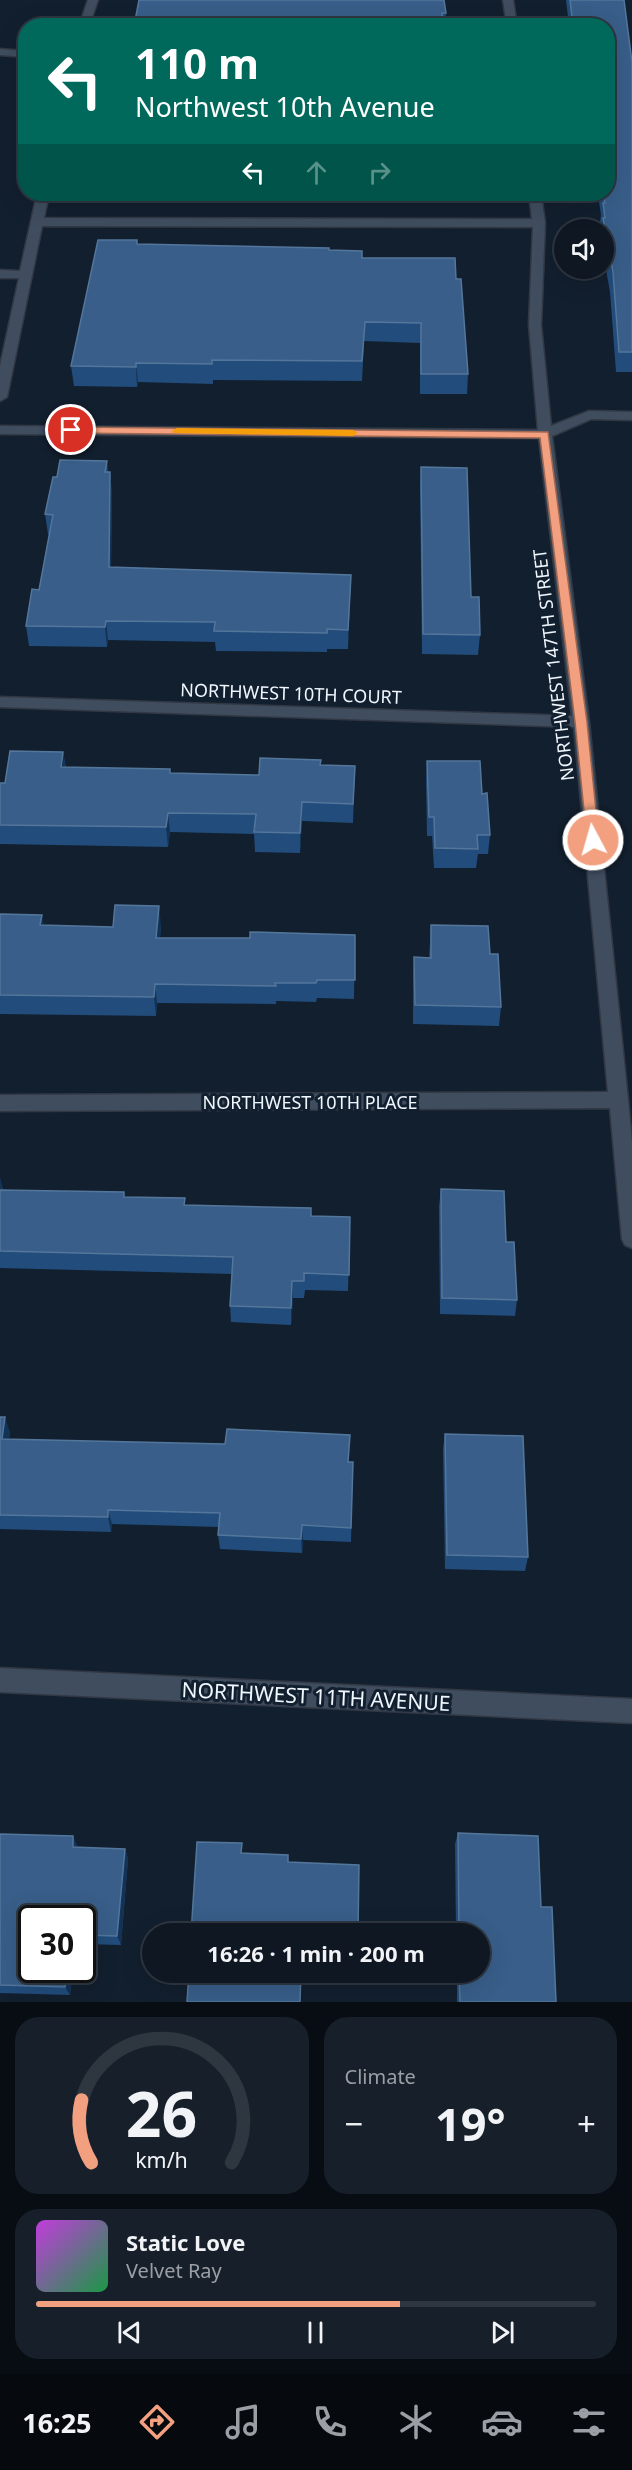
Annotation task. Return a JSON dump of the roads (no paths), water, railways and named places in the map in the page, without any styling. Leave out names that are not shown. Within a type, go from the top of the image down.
[{"type":"street","points":[[87,18],[93,0]]},
{"type":"street","points":[[508,0],[511,18]]},
{"type":"street","points":[[0,52],[18,53]]},
{"type":"street","points":[[0,397],[42,201]]},
{"type":"street","name":"NORTHWEST 147TH STREET","points":[[536,201],[539,223],[535,325],[545,435],[581,722],[632,1239]]},
{"type":"street","points":[[37,222],[539,223]]},
{"type":"street","points":[[0,274],[26,275]]},
{"type":"street","points":[[0,430],[545,435],[589,415],[632,416]]},
{"type":"street","name":"NORTHWEST 10TH COURT","points":[[0,702],[581,722]]},
{"type":"street","name":"NORTHWEST 10TH PLACE","points":[[0,1103],[619,1100]]},
{"type":"street","name":"NORTHWEST 11TH AVENUE","points":[[0,1680],[632,1711]]}]
